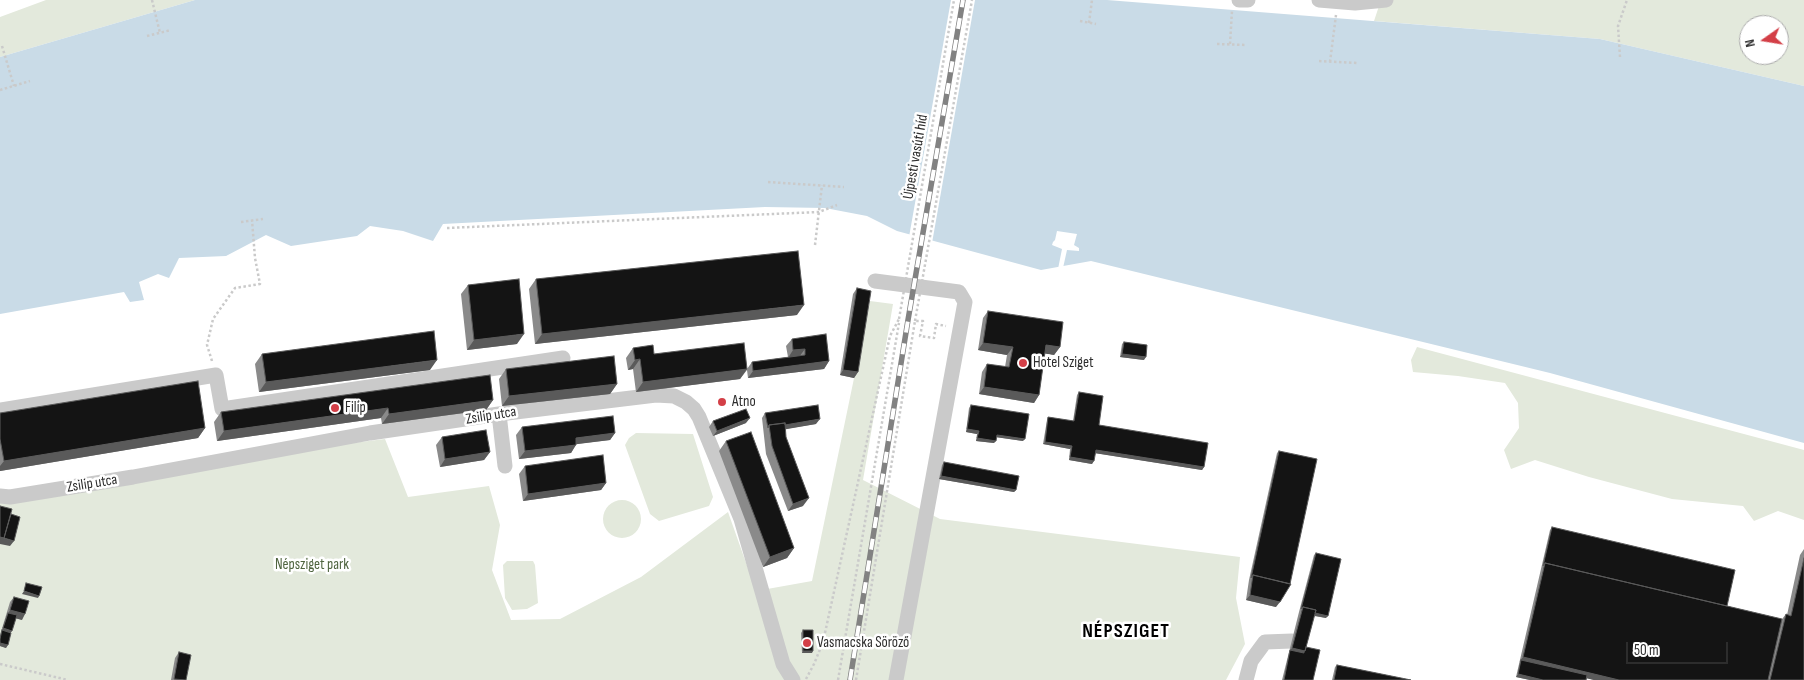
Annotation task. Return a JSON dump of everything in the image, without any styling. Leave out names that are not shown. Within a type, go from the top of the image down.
[{"type":"street","points":[[1236,4],[1248,0]]},
{"type":"street","points":[[1319,0],[1355,3],[1386,0]]},
{"type":"street","points":[[875,281],[959,292],[965,302],[896,680]]},
{"type":"street","points":[[0,410],[216,375],[222,409],[563,358]]},
{"type":"street","name":"Zsilip utca","points":[[0,496],[10,497],[133,477],[370,433],[499,414],[656,395],[674,396],[686,402],[694,409],[741,519],[783,664],[793,680]]},
{"type":"street","points":[[499,414],[504,466]]},
{"type":"street","points":[[1246,680],[1251,661],[1265,642],[1292,641]]},
{"type":"path","points":[[152,0],[160,33]]},
{"type":"path","name":"Újpesti vasúti híd","points":[[899,319],[954,0]]},
{"type":"path","points":[[856,680],[915,321],[972,0]]},
{"type":"path","points":[[1089,23],[1092,0]]},
{"type":"path","points":[[1620,57],[1618,26],[1628,0]]},
{"type":"path","points":[[1230,44],[1236,4]]},
{"type":"path","points":[[1330,62],[1337,8]]},
{"type":"path","points":[[1080,21],[1096,24]]},
{"type":"path","points":[[147,36],[171,30]]},
{"type":"path","points":[[1217,44],[1246,45]]},
{"type":"path","points":[[2,46],[14,86]]},
{"type":"path","points":[[1319,61],[1357,63]]},
{"type":"path","points":[[0,90],[30,81]]},
{"type":"path","points":[[768,182],[844,187]]},
{"type":"path","points":[[815,245],[822,186]]},
{"type":"path","points":[[447,228],[819,212],[837,205]]},
{"type":"path","points":[[241,222],[263,219]]},
{"type":"path","points":[[216,375],[207,345],[213,319],[235,288],[260,284],[255,258],[252,220]]},
{"type":"path","points":[[805,680],[823,642],[890,336],[899,319]]},
{"type":"path","points":[[838,680],[899,319]]},
{"type":"path","points":[[915,321],[923,322],[920,336],[934,338],[936,324],[960,329]]},
{"type":"path","points":[[0,664],[68,680]]},
{"type":"green space","points":[[46,0],[195,0],[0,57],[0,17]]},
{"type":"green space","points":[[1381,0],[1804,0],[1804,86],[1600,39],[1374,21]]},
{"type":"green space","name":"Népsziget park","points":[[870,301],[893,304],[863,480],[940,519],[1240,557],[1236,598],[1245,644],[1226,680],[0,680],[0,496],[238,457],[385,439],[408,497],[489,486],[500,525],[492,570],[511,620],[560,619],[641,577],[728,512],[756,591],[812,581]]},
{"type":"green space","points":[[1417,347],[1804,450],[1804,520],[1778,511],[1754,521],[1743,506],[1672,499],[1589,477],[1535,460],[1511,469],[1504,450],[1519,428],[1518,403],[1505,383],[1413,372],[1411,360]]},
{"type":"green space","points":[[636,433],[693,434],[713,497],[709,506],[659,521],[650,514],[625,445],[629,438]]},
{"type":"green space","points":[[622,500],[635,506],[641,519],[635,532],[622,538],[609,532],[603,519],[609,506]]},
{"type":"green space","points":[[507,561],[533,561],[535,565],[538,603],[527,609],[512,610],[505,598],[503,565]]},
{"type":"water","points":[[195,0],[1107,0],[1600,39],[1804,86],[1804,443],[1550,373],[1091,261],[1041,270],[897,231],[867,216],[825,208],[765,207],[443,224],[433,241],[403,231],[370,226],[357,236],[291,246],[266,235],[226,256],[179,258],[169,278],[158,274],[139,282],[144,300],[130,302],[124,292],[0,314],[0,57]]},
{"type":"pier","points":[[951,0],[975,0],[932,243],[909,237]]},
{"type":"pier","points":[[1057,231],[1077,234],[1074,245],[1079,248],[1079,251],[1067,250],[1063,268],[1058,269],[1062,249],[1052,245]]},
{"type":"building","points":[[798,251],[804,305],[542,334],[536,279]]},
{"type":"building","points":[[519,279],[524,334],[474,340],[468,285]]},
{"type":"building","points":[[857,288],[871,291],[858,372],[843,370]]},
{"type":"building","name":"Hotel Sziget","points":[[988,311],[1063,322],[1060,347],[1046,345],[1039,395],[984,387],[987,364],[1009,367],[1013,347],[983,343]]},
{"type":"building","points":[[434,331],[437,360],[266,382],[262,354]]},
{"type":"building","points":[[826,334],[829,361],[753,371],[752,362],[805,355],[805,349],[793,350],[792,339]]},
{"type":"building","points":[[1124,342],[1147,345],[1146,357],[1122,354]]},
{"type":"building","points":[[744,343],[747,369],[643,382],[640,359],[635,360],[633,348],[653,345],[654,354]]},
{"type":"building","points":[[614,356],[617,384],[509,396],[506,369]]},
{"type":"building","points":[[490,375],[493,400],[389,414],[388,408],[224,431],[221,412]]},
{"type":"building","points":[[198,381],[205,428],[4,461],[0,439],[0,413]]},
{"type":"building","points":[[1079,392],[1103,396],[1099,425],[1208,443],[1204,467],[1096,450],[1094,461],[1070,457],[1072,446],[1045,442],[1048,417],[1074,421]]},
{"type":"building","points":[[818,405],[820,419],[785,425],[785,423],[769,425],[768,428],[765,413]]},
{"type":"building","points":[[971,405],[1029,414],[1025,439],[997,435],[996,441],[977,438],[979,431],[967,429]]},
{"type":"building","points":[[746,409],[750,418],[717,431],[713,421]]},
{"type":"building","points":[[613,416],[615,433],[576,438],[576,445],[525,451],[522,427]]},
{"type":"building","points":[[785,423],[786,437],[809,498],[793,504],[772,446],[769,425]]},
{"type":"building","points":[[486,430],[490,452],[445,459],[442,437]]},
{"type":"building","points":[[751,432],[794,548],[770,557],[726,441]]},
{"type":"building","points":[[1279,451],[1317,459],[1290,584],[1253,575],[1251,578]]},
{"type":"building","points":[[603,455],[606,483],[528,494],[525,466]]},
{"type":"building","points":[[944,462],[1019,476],[1016,490],[941,476]]},
{"type":"building","points":[[0,506],[12,509],[4,538],[0,537]]},
{"type":"building","points":[[11,514],[20,517],[14,541],[4,538]]},
{"type":"building","points":[[1552,527],[1735,570],[1727,606],[1545,563],[1543,566]]},
{"type":"building","points":[[1316,553],[1341,559],[1328,616],[1315,613],[1316,610],[1303,607],[1301,609]]},
{"type":"building","points":[[1804,558],[1804,680],[1770,680],[1786,614],[1791,616]]},
{"type":"building","points":[[1545,563],[1782,619],[1768,680],[1619,680],[1523,657]]},
{"type":"building","points":[[1253,575],[1291,584],[1280,602],[1250,595]]},
{"type":"building","points":[[26,583],[42,587],[39,596],[24,591]]},
{"type":"building","points":[[14,597],[29,601],[25,614],[10,610]]},
{"type":"building","points":[[1303,607],[1316,610],[1305,651],[1292,648]]},
{"type":"building","points":[[8,613],[17,615],[12,631],[3,628]]},
{"type":"building","points":[[2,630],[11,633],[8,645],[0,643]]},
{"type":"building","name":"Vasmacska Söröző","points":[[803,630],[813,630],[813,651],[803,651]]},
{"type":"building","points":[[1306,647],[1320,650],[1313,680],[1284,680],[1290,650],[1304,653]]},
{"type":"building","points":[[179,652],[191,655],[186,680],[174,679]]},
{"type":"building","points":[[1521,660],[1587,675],[1586,680],[1543,680],[1518,674]]},
{"type":"building","points":[[1337,665],[1411,680],[1334,680]]},
{"type":"railway","points":[[850,680],[908,320],[963,0]]},
{"type":"place","name":"Hotel Sziget","points":[[1023,363]]},
{"type":"place","name":"Atno","points":[[722,402]]},
{"type":"place","name":"Filip","points":[[335,408]]},
{"type":"place","name":"Vasmacska Söröző","points":[[807,643]]},
{"type":"district","name":"NÉPSZIGET","points":[[1126,632]]}]
